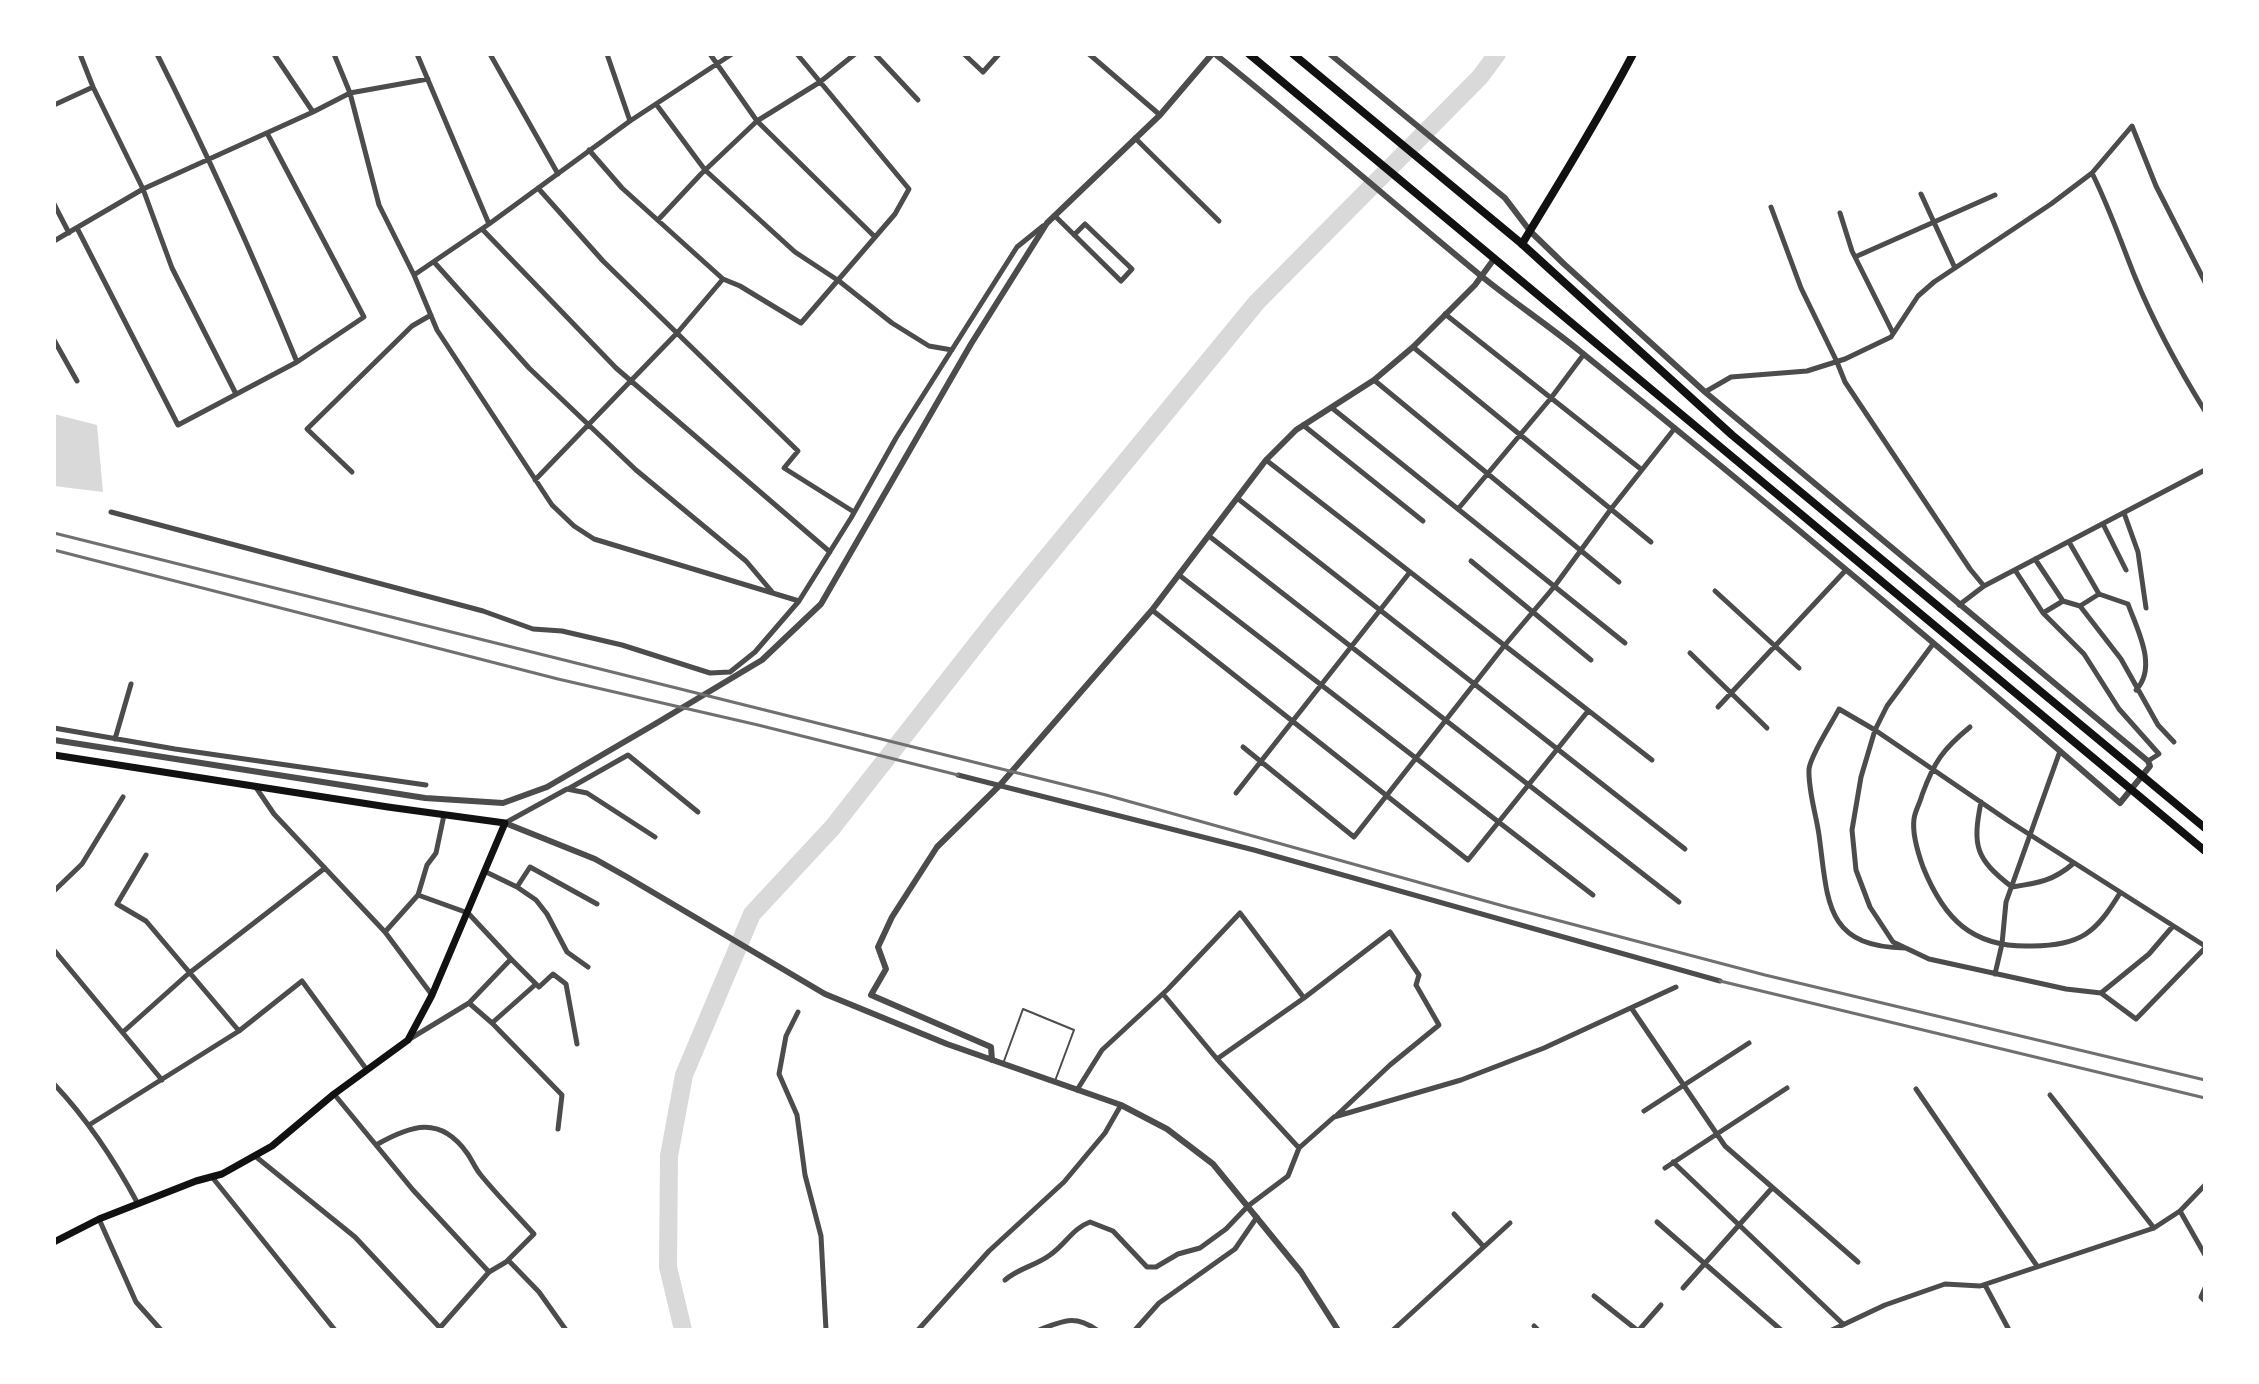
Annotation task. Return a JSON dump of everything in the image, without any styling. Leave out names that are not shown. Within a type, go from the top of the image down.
[{"type":"main road","points":[[1249,54],[2205,851]]},
{"type":"main road","points":[[1293,54],[1484,211],[1732,435],[2205,828]]},
{"type":"main road","points":[[1522,244],[1599,121],[1633,54]]},
{"type":"main road","points":[[54,755],[505,823],[432,995],[408,1040],[334,1094],[272,1146],[222,1174],[99,1219],[55,1240]]},
{"type":"street","points":[[80,54],[143,189],[172,268],[236,394]]},
{"type":"street","points":[[274,54],[313,112]]},
{"type":"street","points":[[334,54],[350,93],[379,205],[437,330],[552,505],[574,526],[594,539],[799,601]]},
{"type":"street","points":[[417,54],[489,224]]},
{"type":"street","points":[[490,54],[558,174]]},
{"type":"street","points":[[607,54],[630,121]]},
{"type":"street","points":[[710,54],[757,121],[875,237]]},
{"type":"street","points":[[414,275],[630,121],[732,54]]},
{"type":"street","points":[[589,150],[622,188],[723,279],[801,323],[895,214],[909,189],[797,54]]},
{"type":"street","points":[[658,220],[757,121],[820,82],[855,54]]},
{"type":"street","points":[[875,54],[918,100]]},
{"type":"street","points":[[964,54],[983,72],[999,54]]},
{"type":"street","points":[[1089,54],[1160,115]]},
{"type":"street","points":[[111,512],[483,611],[533,629],[562,631],[622,645],[710,673],[730,672],[755,652],[799,601],[896,438],[1017,247],[1055,216],[1160,115],[1213,54],[1293,116],[1482,276],[1675,428],[2120,803],[2150,766],[2148,761],[1958,606],[1705,392],[1530,231],[1505,198],[1330,54]]},
{"type":"street","points":[[160,55],[259,270],[297,362]]},
{"type":"street","points":[[54,241],[143,189],[350,93],[428,79]]},
{"type":"street","points":[[54,105],[93,87]]},
{"type":"street","points":[[656,104],[705,170],[795,252],[904,331],[929,346],[952,350]]},
{"type":"street","points":[[1705,392],[1731,377],[1807,371],[1837,362],[1891,337],[1918,296],[2092,173],[2132,126],[2156,186],[2205,282]]},
{"type":"street","points":[[77,228],[178,425],[297,362],[364,317],[267,133]]},
{"type":"street","points":[[1135,138],[1219,221]]},
{"type":"street","points":[[2092,173],[2136,278],[2205,411]]},
{"type":"street","points":[[538,188],[603,261],[798,451],[784,468],[854,512]]},
{"type":"street","points":[[1921,194],[1955,268]]},
{"type":"street","points":[[1855,257],[1995,195]]},
{"type":"street","points":[[54,204],[69,233]]},
{"type":"street","points":[[1771,207],[1801,288],[1845,382],[1984,586]]},
{"type":"street","points":[[1840,213],[1855,257],[1894,333]]},
{"type":"street","points":[[1055,216],[1074,235],[1121,281],[1132,269],[1085,224],[1074,235]]},
{"type":"street","points":[[54,740],[425,798],[503,803],[547,787],[762,660],[821,604],[971,344],[1047,223]]},
{"type":"street","points":[[482,229],[631,380],[830,552]]},
{"type":"street","points":[[992,1060],[991,1047],[871,995],[886,969],[878,947],[892,917],[937,847],[1000,785],[1152,610],[1266,460],[1303,425],[1374,380],[1413,347],[1482,276],[1494,259]]},
{"type":"street","points":[[434,262],[529,368],[636,470],[746,561],[773,593]]},
{"type":"street","points":[[535,480],[678,332],[723,279]]},
{"type":"street","points":[[1444,313],[1642,470]]},
{"type":"street","points":[[352,472],[307,429],[412,326],[431,315]]},
{"type":"street","points":[[54,340],[77,381]]},
{"type":"street","points":[[1413,347],[1651,542]]},
{"type":"street","points":[[1458,509],[1584,354]]},
{"type":"street","points":[[1374,380],[1619,582]]},
{"type":"street","points":[[1332,408],[1625,643]]},
{"type":"street","points":[[1303,425],[1423,521]]},
{"type":"street","points":[[1243,747],[1354,837],[1554,587],[1675,428]]},
{"type":"street","points":[[1266,460],[1652,760]]},
{"type":"street","points":[[1958,606],[1984,586],[2205,470]]},
{"type":"street","points":[[1237,498],[1685,849]]},
{"type":"street","points":[[2124,513],[2138,552],[2146,608]]},
{"type":"street","points":[[2103,524],[2126,570]]},
{"type":"street","points":[[1209,536],[1679,902]]},
{"type":"street","points":[[2069,542],[2099,594],[2128,604],[2145,651],[2144,683],[2136,690]]},
{"type":"street","points":[[2035,559],[2063,601],[2080,606],[2121,659],[2158,725],[2174,742]]},
{"type":"street","points":[[1471,561],[1591,660]]},
{"type":"street","points":[[2015,570],[2043,613],[2084,654],[2119,709],[2159,754],[2148,761]]},
{"type":"street","points":[[1718,707],[1845,571]]},
{"type":"street","points":[[1236,793],[1410,572]]},
{"type":"street","points":[[1179,575],[1593,895]]},
{"type":"street","points":[[1715,591],[1799,668]]},
{"type":"street","points":[[2080,606],[2099,594]]},
{"type":"street","points":[[2043,613],[2063,601]]},
{"type":"street","points":[[1152,610],[1468,860],[1588,711]]},
{"type":"street","points":[[1905,948],[1883,948],[1855,939],[1837,923],[1823,871],[1809,767],[1839,709],[1875,730],[2029,835],[2205,947],[2136,1019],[2101,993],[2066,989],[1929,959],[1893,942],[1870,907],[1856,870],[1852,830],[1861,777],[1875,730],[1887,706],[1933,644]]},
{"type":"street","points":[[1690,653],[1767,728]]},
{"type":"street","points":[[115,739],[131,684]]},
{"type":"street","points":[[1970,727],[1945,748],[1932,768],[1914,820],[1919,855],[1935,897],[1955,922],[1979,936],[2010,947],[2054,946],[2082,938],[2104,919],[2120,893]]},
{"type":"street","points":[[54,728],[426,785]]},
{"type":"street","points":[[1995,974],[2006,902],[2060,751]]},
{"type":"street","points":[[505,823],[628,755],[698,812]]},
{"type":"street","points":[[958,775],[1254,850],[1720,981]]},
{"type":"street","points":[[255,786],[274,814],[385,932],[432,995]]},
{"type":"street","points":[[567,789],[587,793],[655,837]]},
{"type":"street","points":[[54,891],[82,864],[123,797]]},
{"type":"street","points":[[1981,802],[1975,833],[1980,852],[1991,870],[2012,887],[2058,876],[2074,862]]},
{"type":"street","points":[[385,932],[418,895],[427,865],[436,853],[445,814]]},
{"type":"street","points":[[505,823],[595,859],[821,992],[992,1060],[1121,1105],[1167,1129],[1213,1164],[1301,1272],[1338,1330]]},
{"type":"street","points":[[146,855],[117,904],[146,921],[239,1031]]},
{"type":"street","points":[[517,887],[530,867],[597,904]]},
{"type":"street","points":[[123,1032],[188,974],[325,868]]},
{"type":"street","points":[[484,871],[536,900],[567,952],[588,967]]},
{"type":"street","points":[[418,895],[468,913],[539,987],[553,974],[566,984],[577,1044]]},
{"type":"street","points":[[1077,1090],[1102,1050],[1163,994],[1240,913],[1304,998]]},
{"type":"street","points":[[2101,993],[2149,954],[2173,926]]},
{"type":"street","points":[[1005,1280],[1016,1270],[1051,1255],[1082,1225],[1090,1222],[1113,1231],[1147,1267],[1156,1267],[1178,1254],[1200,1248],[1288,1176],[1299,1148],[1439,1025],[1416,985],[1419,975],[1390,932],[1217,1059]]},
{"type":"street","points":[[54,950],[162,1080]]},
{"type":"street","points":[[408,1040],[469,1003],[511,959]]},
{"type":"street","points":[[89,1125],[239,1031],[302,981],[368,1071]]},
{"type":"street","points":[[492,1023],[536,984]]},
{"type":"street","points":[[1334,1117],[1461,1080],[1544,1048],[1676,987]]},
{"type":"street","points":[[1163,994],[1217,1059],[1299,1148]]},
{"type":"street","points":[[469,1003],[562,1095],[558,1129]]},
{"type":"street","points":[[1632,1009],[1725,1146],[1858,1262]]},
{"type":"street","points":[[798,1012],[786,1036],[779,1074],[797,1115],[805,1175],[821,1236],[826,1330]]},
{"type":"street","points":[[1644,1111],[1749,1043]]},
{"type":"street","points":[[54,1084],[115,1160],[139,1205]]},
{"type":"street","points":[[1665,1168],[1787,1088]]},
{"type":"street","points":[[1916,1089],[2037,1266]]},
{"type":"street","points":[[334,1094],[413,1190],[489,1272]]},
{"type":"street","points":[[2050,1095],[2154,1228]]},
{"type":"street","points":[[918,1330],[989,1251],[1064,1182],[1105,1133],[1121,1105]]},
{"type":"street","points":[[255,1155],[355,1237],[440,1329],[489,1272],[508,1260],[534,1234],[477,1171],[466,1152],[449,1134],[426,1126],[412,1127],[376,1145]]},
{"type":"street","points":[[1673,1162],[1844,1325]]},
{"type":"street","points":[[212,1177],[335,1330]]},
{"type":"street","points":[[1832,1330],[1885,1305],[1945,1284],[1985,1285],[2154,1228],[2180,1211],[2205,1185]]},
{"type":"street","points":[[1683,1288],[1772,1188]]},
{"type":"street","points":[[2199,1191],[2205,1198]]},
{"type":"street","points":[[2180,1211],[2205,1255]]},
{"type":"street","points":[[1454,1214],[1484,1247]]},
{"type":"street","points":[[1135,1330],[1159,1303],[1235,1249],[1257,1217]]},
{"type":"street","points":[[99,1219],[136,1302],[161,1330]]},
{"type":"street","points":[[1657,1222],[1781,1330]]},
{"type":"street","points":[[1393,1330],[1510,1223]]},
{"type":"street","points":[[508,1260],[539,1292],[566,1330]]},
{"type":"street","points":[[1985,1285],[2009,1330]]},
{"type":"street","points":[[2205,1288],[2201,1297],[2205,1301]]},
{"type":"street","points":[[1594,1296],[1638,1330],[1661,1305]]},
{"type":"street","points":[[1039,1330],[1062,1321],[1082,1320],[1097,1330]]},
{"type":"lane","points":[[1004,1064],[1023,1009],[1074,1030],[1055,1082]]},
{"type":"shaded area","points":[[54,414],[97,425],[103,492],[54,486]]},
{"type":"waterway","points":[[683,1330],[668,1267],[669,1156],[684,1075],[752,914],[832,828],[996,619],[1257,302],[1480,77],[1497,54]]},
{"type":"railway","points":[[54,533],[1106,795],[1765,975],[2205,1080]]},
{"type":"railway","points":[[54,550],[558,679],[958,775]]},
{"type":"railway","points":[[1720,981],[2205,1098]]}]
